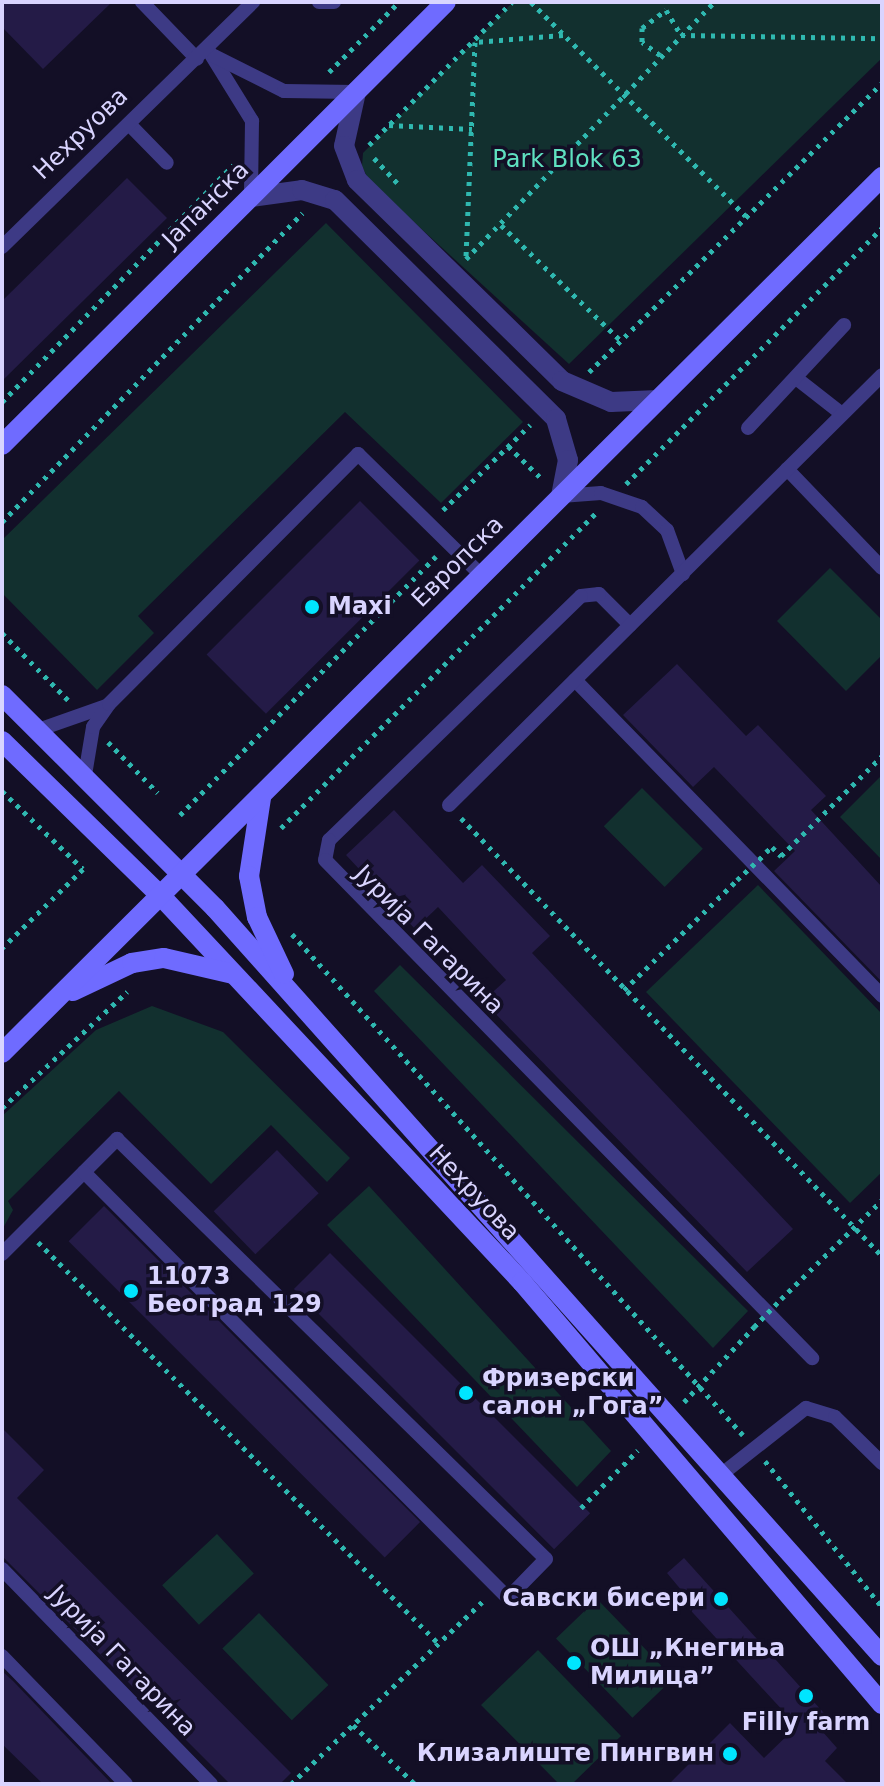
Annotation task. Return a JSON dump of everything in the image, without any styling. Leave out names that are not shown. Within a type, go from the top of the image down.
[{"type":"street","name":"Јапанска","points":[[2,445],[446,2]]},
{"type":"street","points":[[356,92],[344,146],[357,180],[562,381],[611,402],[658,400]]},
{"type":"street","name":"Европска","points":[[2,1053],[882,177]]},
{"type":"street","points":[[251,197],[324,193],[369,233],[556,419],[568,460],[561,496]]},
{"type":"street","name":"Нехруова","points":[[2,695],[183,873],[882,1656]]},
{"type":"street","name":"Нехруова","points":[[4,746],[160,895],[522,1282],[882,1704]]},
{"type":"street","points":[[263,793],[250,838],[253,903],[294,995]]},
{"type":"street","points":[[53,1002],[100,975],[164,958],[235,975]]},
{"type":"lane","points":[[142,2],[206,54],[305,95],[356,92]]},
{"type":"lane","points":[[319,2],[334,2]]},
{"type":"lane","name":"Нехруова","points":[[2,247],[206,54],[247,4]]},
{"type":"lane","points":[[206,54],[257,143],[251,197]]},
{"type":"lane","points":[[129,124],[167,163]]},
{"type":"lane","points":[[748,428],[844,325]]},
{"type":"lane","points":[[449,805],[882,375]]},
{"type":"lane","points":[[796,378],[842,414]]},
{"type":"lane","points":[[85,775],[93,727],[109,704],[358,454],[481,575]]},
{"type":"lane","points":[[787,469],[882,568]]},
{"type":"lane","points":[[561,496],[614,496],[660,521],[683,574]]},
{"type":"lane","name":"Јурија Гагарина","points":[[630,625],[599,594],[581,596],[329,840],[325,860],[812,1358]]},
{"type":"lane","points":[[575,680],[882,996]]},
{"type":"lane","points":[[38,730],[109,704]]},
{"type":"lane","points":[[2,1254],[84,1172],[117,1139],[546,1559],[503,1592],[84,1172]]},
{"type":"lane","points":[[722,1474],[795,1411],[820,1408],[882,1463]]},
{"type":"lane","name":"Јурија Гагарина","points":[[2,1569],[211,1784]]},
{"type":"lane","points":[[2,1656],[126,1784]]},
{"type":"path","points":[[305,95],[399,2]]},
{"type":"path","points":[[405,193],[365,149],[512,2]]},
{"type":"path","points":[[531,2],[746,216]]},
{"type":"path","points":[[666,2],[666,10],[681,35]]},
{"type":"path","points":[[466,259],[714,2]]},
{"type":"path","points":[[660,55],[642,42],[642,28],[666,10]]},
{"type":"path","points":[[475,42],[563,35]]},
{"type":"path","points":[[681,35],[882,38]]},
{"type":"path","points":[[466,259],[475,42]]},
{"type":"path","points":[[572,367],[583,378],[882,83]]},
{"type":"path","points":[[388,125],[472,129]]},
{"type":"path","points":[[2,402],[257,143]]},
{"type":"path","points":[[2,522],[313,202]]},
{"type":"path","points":[[501,225],[621,341]]},
{"type":"path","points":[[277,835],[882,228]]},
{"type":"path","points":[[456,248],[477,270]]},
{"type":"path","points":[[180,815],[463,529],[442,510],[533,423],[522,412]]},
{"type":"path","points":[[508,446],[542,479]]},
{"type":"path","points":[[624,990],[772,847],[781,856],[882,756]]},
{"type":"path","points":[[2,791],[83,869],[2,948]]},
{"type":"path","points":[[449,805],[882,1256]]},
{"type":"path","points":[[287,929],[699,1381],[882,1607]]},
{"type":"path","points":[[2,1108],[164,958]]},
{"type":"path","points":[[678,1409],[699,1381],[882,1200]]},
{"type":"path","points":[[26,1230],[438,1643]]},
{"type":"path","points":[[581,1508],[650,1438]]},
{"type":"path","points":[[291,1784],[438,1643],[503,1592]]},
{"type":"path","points":[[353,1725],[415,1784]]},
{"type":"green space","name":"Park Blok 63","points":[[513,2],[882,2],[882,58],[569,364],[369,181],[362,166],[363,153]]},
{"type":"green space","points":[[326,223],[523,422],[441,503],[345,412],[138,616],[154,633],[97,690],[2,593],[2,540]]},
{"type":"green space","points":[[830,568],[882,620],[882,655],[846,691],[777,621]]},
{"type":"green space","points":[[882,775],[882,860],[840,817]]},
{"type":"green space","points":[[642,788],[703,849],[665,887],[604,826]]},
{"type":"green space","points":[[758,885],[882,1014],[882,1172],[850,1203],[646,992]]},
{"type":"green space","points":[[400,965],[748,1311],[713,1348],[374,991]]},
{"type":"green space","points":[[152,1006],[223,1032],[350,1158],[327,1182],[271,1125],[211,1184],[119,1091],[8,1201],[13,1210],[2,1230],[2,1116],[96,1030]]},
{"type":"green space","points":[[369,1186],[611,1451],[577,1487],[327,1225]]},
{"type":"green space","points":[[217,1534],[254,1573],[199,1625],[162,1585]]},
{"type":"green space","points":[[597,1599],[673,1678],[632,1718],[556,1639]]},
{"type":"green space","points":[[259,1613],[328,1685],[292,1720],[222,1648]]},
{"type":"green space","points":[[538,1650],[621,1736],[572,1784],[559,1784],[481,1705]]},
{"type":"building","points":[[2,2],[112,2],[43,69],[2,27]]},
{"type":"building","points":[[127,178],[167,218],[2,381],[2,301]]},
{"type":"building","name":"Maxi","points":[[360,501],[419,560],[266,714],[207,654]]},
{"type":"building","points":[[677,664],[746,736],[758,725],[826,796],[811,810],[882,887],[882,982],[774,871],[795,851],[714,767],[693,787],[623,715]]},
{"type":"building","points":[[394,810],[463,883],[482,865],[550,936],[532,953],[793,1229],[747,1272],[483,1001],[506,980],[438,907],[415,929],[346,855]]},
{"type":"building","points":[[277,1150],[319,1193],[255,1254],[214,1211]]},
{"type":"building","points":[[104,1206],[420,1522],[385,1557],[69,1241]]},
{"type":"building","points":[[330,1253],[590,1513],[554,1549],[294,1289]]},
{"type":"building","points":[[2,1428],[44,1470],[17,1498],[291,1773],[280,1784],[230,1784],[2,1556]]},
{"type":"building","points":[[684,1558],[832,1722],[822,1731],[837,1748],[825,1761],[848,1784],[669,1784],[730,1723],[764,1758],[797,1726],[682,1601],[687,1597],[667,1573]]},
{"type":"building","points":[[2,1671],[112,1784],[43,1784],[2,1744]]},
{"type":"place","name":"Maxi","points":[[312,607]]},
{"type":"place","name":"11073 Београд 129","points":[[131,1291]]},
{"type":"place","name":"Фризерски салон „Гога”","points":[[466,1393]]},
{"type":"place","name":"Савски бисери","points":[[721,1599]]},
{"type":"place","name":"ОШ „Кнегиња Милица”","points":[[574,1663]]},
{"type":"place","name":"Filly farm","points":[[806,1696]]},
{"type":"place","name":"Клизалиште Пингвин","points":[[730,1754]]}]
